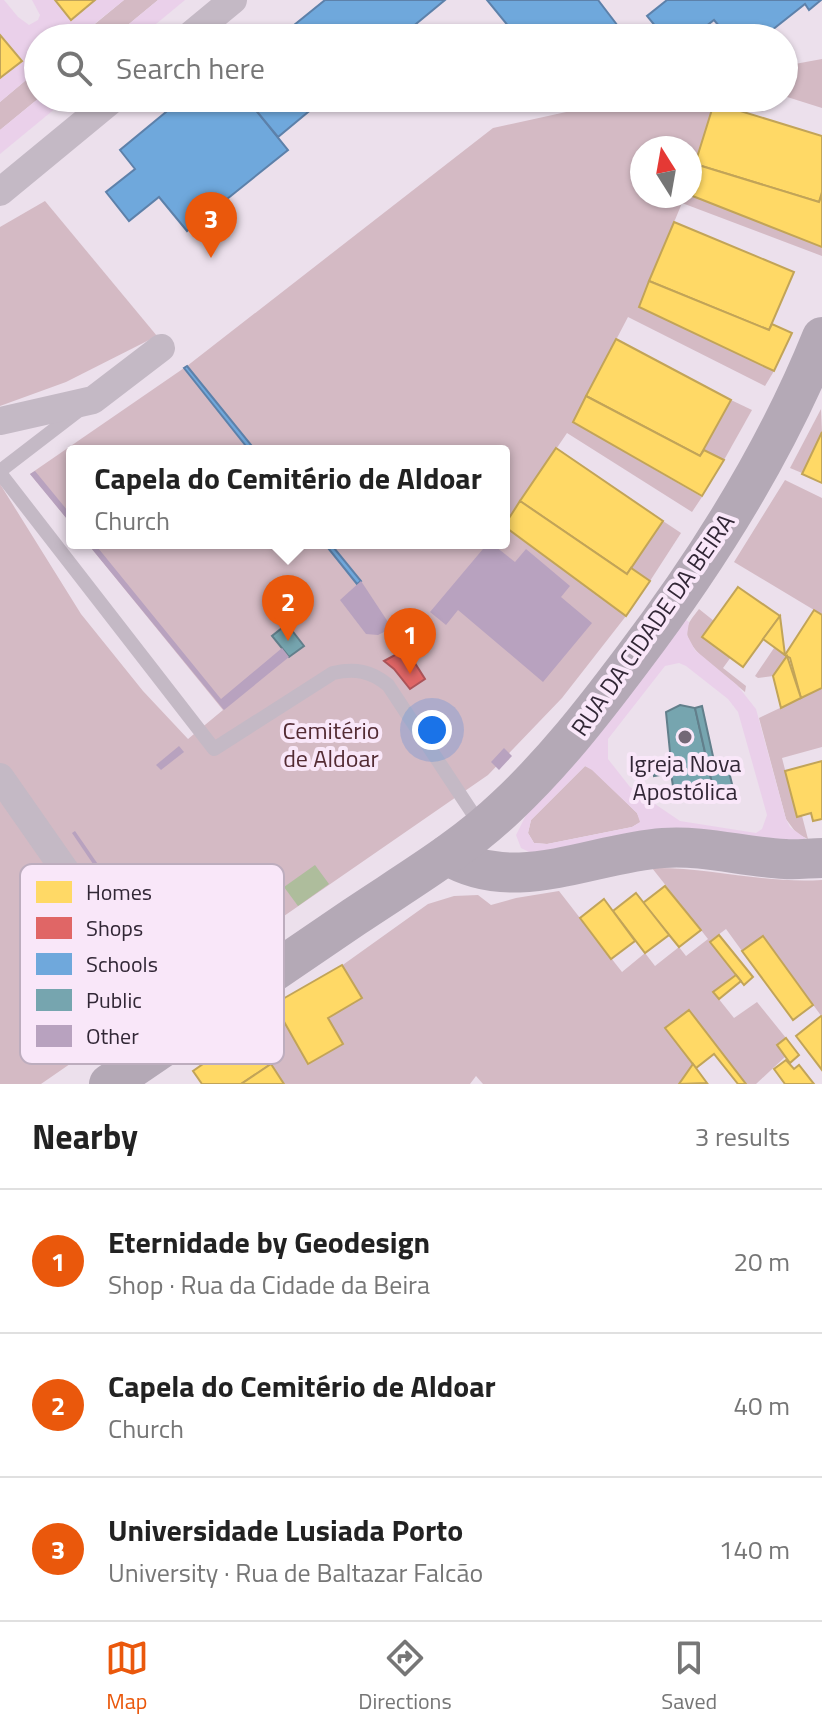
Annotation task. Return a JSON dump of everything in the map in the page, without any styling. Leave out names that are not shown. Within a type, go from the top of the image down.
[{"type":"street","points":[[204,24],[233,0]]},
{"type":"street","points":[[0,192],[97,112]]},
{"type":"street","name":"RUA DA CIDADE DA BEIRA","points":[[284,965],[482,828],[570,743],[669,611],[706,556],[763,462],[807,375],[822,337]]},
{"type":"street","points":[[0,421],[93,400],[161,348]]},
{"type":"street","points":[[0,777],[61,864]]},
{"type":"street","points":[[447,855],[460,863],[501,873],[536,872],[664,848],[719,850],[785,859],[822,858]]},
{"type":"street","name":"RUA DA CIDADE DA BEIRA","points":[[109,1084],[138,1064]]},
{"type":"lane","points":[[93,400],[0,472],[214,749],[333,673],[347,670],[376,675],[388,685],[482,828]]},
{"type":"green space","points":[[124,0],[158,0],[129,24],[95,24]]},
{"type":"green space","points":[[822,59],[822,108],[798,100],[798,63]]},
{"type":"green space","points":[[24,82],[24,110],[0,130],[0,102]]},
{"type":"green space","points":[[566,112],[712,112],[702,143],[702,136],[630,136],[630,208],[680,208],[639,307],[774,371],[765,386],[628,317],[573,422],[702,497],[692,512],[567,433],[510,517],[510,445],[72,445],[187,366],[493,128]]},
{"type":"green space","points":[[702,200],[822,247],[822,256],[695,208],[702,208]]},
{"type":"green space","points":[[45,201],[157,336],[66,382],[0,406],[0,227]]},
{"type":"green space","points":[[731,400],[752,410],[724,460],[704,450]]},
{"type":"green space","points":[[821,409],[822,432],[802,473],[790,468]]},
{"type":"green space","points":[[66,449],[66,518],[30,474]]},
{"type":"green space","points":[[785,480],[822,498],[822,747],[782,758],[797,816],[802,816],[808,839],[797,834],[786,819],[759,718],[801,698],[790,658],[787,657],[773,676],[755,676],[774,648],[786,655],[814,610],[734,562]]},
{"type":"green space","name":"Cemitério de Aldoar","points":[[0,484],[81,614],[143,691],[188,739],[223,710],[92,549],[510,549],[510,530],[626,616],[562,698],[488,775],[284,916],[284,864],[20,864],[20,1064],[70,1064],[41,1084],[0,1084]]},
{"type":"green space","points":[[663,521],[681,533],[650,581],[631,568]]},
{"type":"green space","points":[[699,609],[714,621],[703,637],[731,657],[723,668],[746,686],[745,692],[701,656],[689,640],[688,625]]},
{"type":"green space","points":[[585,766],[592,769],[637,813],[641,822],[632,827],[547,844],[534,843],[528,833],[531,820]]},
{"type":"green space","points":[[652,868],[779,880],[822,880],[822,1017],[763,936],[742,951],[726,929],[710,941],[736,975],[714,993],[734,1018],[757,1002],[786,1038],[777,1045],[786,1056],[756,1084],[746,1084],[689,1011],[665,1028],[693,1064],[679,1084],[483,1084],[476,1076],[470,1084],[284,1084],[271,1064],[284,1064],[284,1007],[428,904],[454,896],[478,895],[491,905],[559,891],[622,972],[645,953],[655,966],[679,947],[686,956],[708,939]]},
{"type":"shaded area","points":[[0,0],[4,0],[28,24],[24,24],[24,82],[0,102],[0,78],[21,60],[0,34]]},
{"type":"shaded area","points":[[32,0],[54,0],[71,20],[95,0],[124,0],[94,24],[31,24],[40,15]]},
{"type":"shaded area","points":[[158,0],[185,0],[156,24],[129,24]]},
{"type":"shaded area","points":[[24,110],[51,112],[0,154],[0,130]]},
{"type":"shaded area","points":[[684,618],[689,622],[687,635],[695,650],[737,685],[756,709],[786,819],[790,827],[805,838],[805,846],[531,853],[521,848],[516,835],[526,815],[577,761]],"holes":[[[679,663],[728,699],[738,712],[767,815],[762,829],[756,833],[680,821],[630,787],[608,759],[608,739],[665,666]],[[585,766],[637,813],[640,822],[632,827],[547,844],[534,843],[528,833],[531,820]]]},
{"type":"shaded area","points":[[315,865],[329,884],[298,906],[284,887]]},
{"type":"building: Homes","points":[[55,0],[95,0],[71,20]]},
{"type":"building: Homes","points":[[0,35],[22,61],[0,78]]},
{"type":"building: Homes","points":[[711,112],[743,112],[822,136],[822,192],[819,202],[702,166],[702,142]]},
{"type":"building: Homes","points":[[702,166],[819,202],[822,195],[822,247],[702,200]]},
{"type":"building: Homes","points":[[674,222],[794,272],[769,330],[649,281]]},
{"type":"building: Homes","points":[[649,281],[769,330],[772,324],[792,333],[774,371],[639,307]]},
{"type":"building: Homes","points":[[616,339],[731,400],[700,456],[586,396]]},
{"type":"building: Homes","points":[[586,396],[700,456],[704,450],[724,460],[702,496],[573,422]]},
{"type":"building: Homes","points":[[822,432],[822,483],[802,474]]},
{"type":"building: Homes","points":[[556,448],[663,521],[627,574],[520,501]]},
{"type":"building: Homes","points":[[520,501],[627,574],[631,568],[650,581],[626,616],[510,530],[510,517]]},
{"type":"building: Homes","points":[[738,587],[780,616],[743,667],[702,637]]},
{"type":"building: Homes","points":[[814,610],[822,615],[822,688],[801,698],[790,658],[785,655]]},
{"type":"building: Homes","points":[[780,616],[785,655],[763,639]]},
{"type":"building: Homes","points":[[787,656],[801,698],[781,708],[773,676]]},
{"type":"building: Homes","points":[[822,761],[822,819],[813,821],[811,813],[797,817],[785,771]]},
{"type":"building: Homes","points":[[665,886],[701,930],[679,947],[643,903]]},
{"type":"building: Homes","points":[[636,893],[669,935],[645,953],[613,911]]},
{"type":"building: Homes","points":[[604,899],[635,941],[611,959],[580,918]]},
{"type":"building: Homes","points":[[719,935],[753,977],[744,985],[710,942]]},
{"type":"building: Homes","points":[[763,936],[813,1005],[793,1020],[742,951]]},
{"type":"building: Homes","points":[[342,965],[362,998],[328,1018],[343,1044],[308,1064],[284,1022],[284,998]]},
{"type":"building: Homes","points":[[736,975],[741,981],[719,999],[713,992]]},
{"type":"building: Homes","points":[[689,1010],[746,1084],[738,1084],[714,1054],[696,1068],[665,1028]]},
{"type":"building: Homes","points":[[822,1017],[822,1070],[796,1036]]},
{"type":"building: Homes","points":[[786,1038],[799,1055],[790,1063],[777,1045]]},
{"type":"building: Homes","points":[[786,1060],[794,1069],[799,1065],[814,1084],[785,1084],[774,1069]]},
{"type":"building: Homes","points":[[203,1064],[271,1064],[241,1084],[202,1084],[193,1071]]},
{"type":"building: Homes","points":[[271,1064],[284,1084],[241,1084]]},
{"type":"building: Homes","points":[[693,1064],[707,1083],[679,1084]]},
{"type":"building: Shops","points":[[406,649],[425,679],[410,689],[384,661]]},
{"type":"building: Schools","points":[[325,0],[445,0],[416,24],[295,24]]},
{"type":"building: Schools","points":[[487,0],[598,0],[616,24],[507,24]]},
{"type":"building: Schools","points":[[667,0],[821,0],[809,10],[805,4],[780,24],[717,24],[714,20],[709,24],[654,24],[647,16]]},
{"type":"building: Schools","points":[[166,112],[257,112],[288,150],[187,231],[159,197],[129,221],[106,192],[135,169],[120,150]]},
{"type":"building: Schools","points":[[257,112],[308,112],[278,137]]},
{"type":"building: Schools","points":[[187,366],[251,445],[245,445],[184,368]]},
{"type":"building: Schools","points":[[329,549],[335,549],[361,581],[357,584]]},
{"type":"building: Public","points":[[287,624],[304,646],[289,657],[272,636]]},
{"type":"building: Public","name":"Igreja Nova Apostólica","points":[[680,705],[695,708],[712,783],[699,786],[701,792],[689,794],[688,790],[674,793],[671,773],[654,776],[652,765],[671,762],[666,712]]},
{"type":"building: Public","points":[[702,706],[716,770],[728,768],[733,788],[686,799],[684,790],[688,790],[689,794],[701,792],[699,786],[712,783],[695,708]]},
{"type":"building: Other","points":[[35,471],[66,509],[66,518],[30,474]]},
{"type":"building: Other","points":[[92,549],[99,549],[221,699],[282,648],[289,657],[224,710]]},
{"type":"building: Other","points":[[483,549],[499,549],[515,562],[526,549],[570,586],[561,597],[592,623],[543,682],[458,610],[446,625],[430,612]]},
{"type":"building: Other","points":[[361,581],[392,628],[378,635],[366,634],[340,600]]},
{"type":"building: Other","points":[[179,746],[184,752],[161,770],[156,765]]},
{"type":"building: Other","points":[[504,748],[512,756],[499,770],[491,762]]},
{"type":"building: Other","points":[[75,831],[98,864],[93,864],[72,833]]},
{"type":"place","name":"Universidade Lusiada Porto","points":[[211,258]]},
{"type":"place","name":"Capela do Cemitério de Aldoar","points":[[288,641]]},
{"type":"place","name":"Eternidade by Geodesign","points":[[410,674]]},
{"type":"place","name":"Igreja Nova Apostólica","points":[[685,737]]}]
